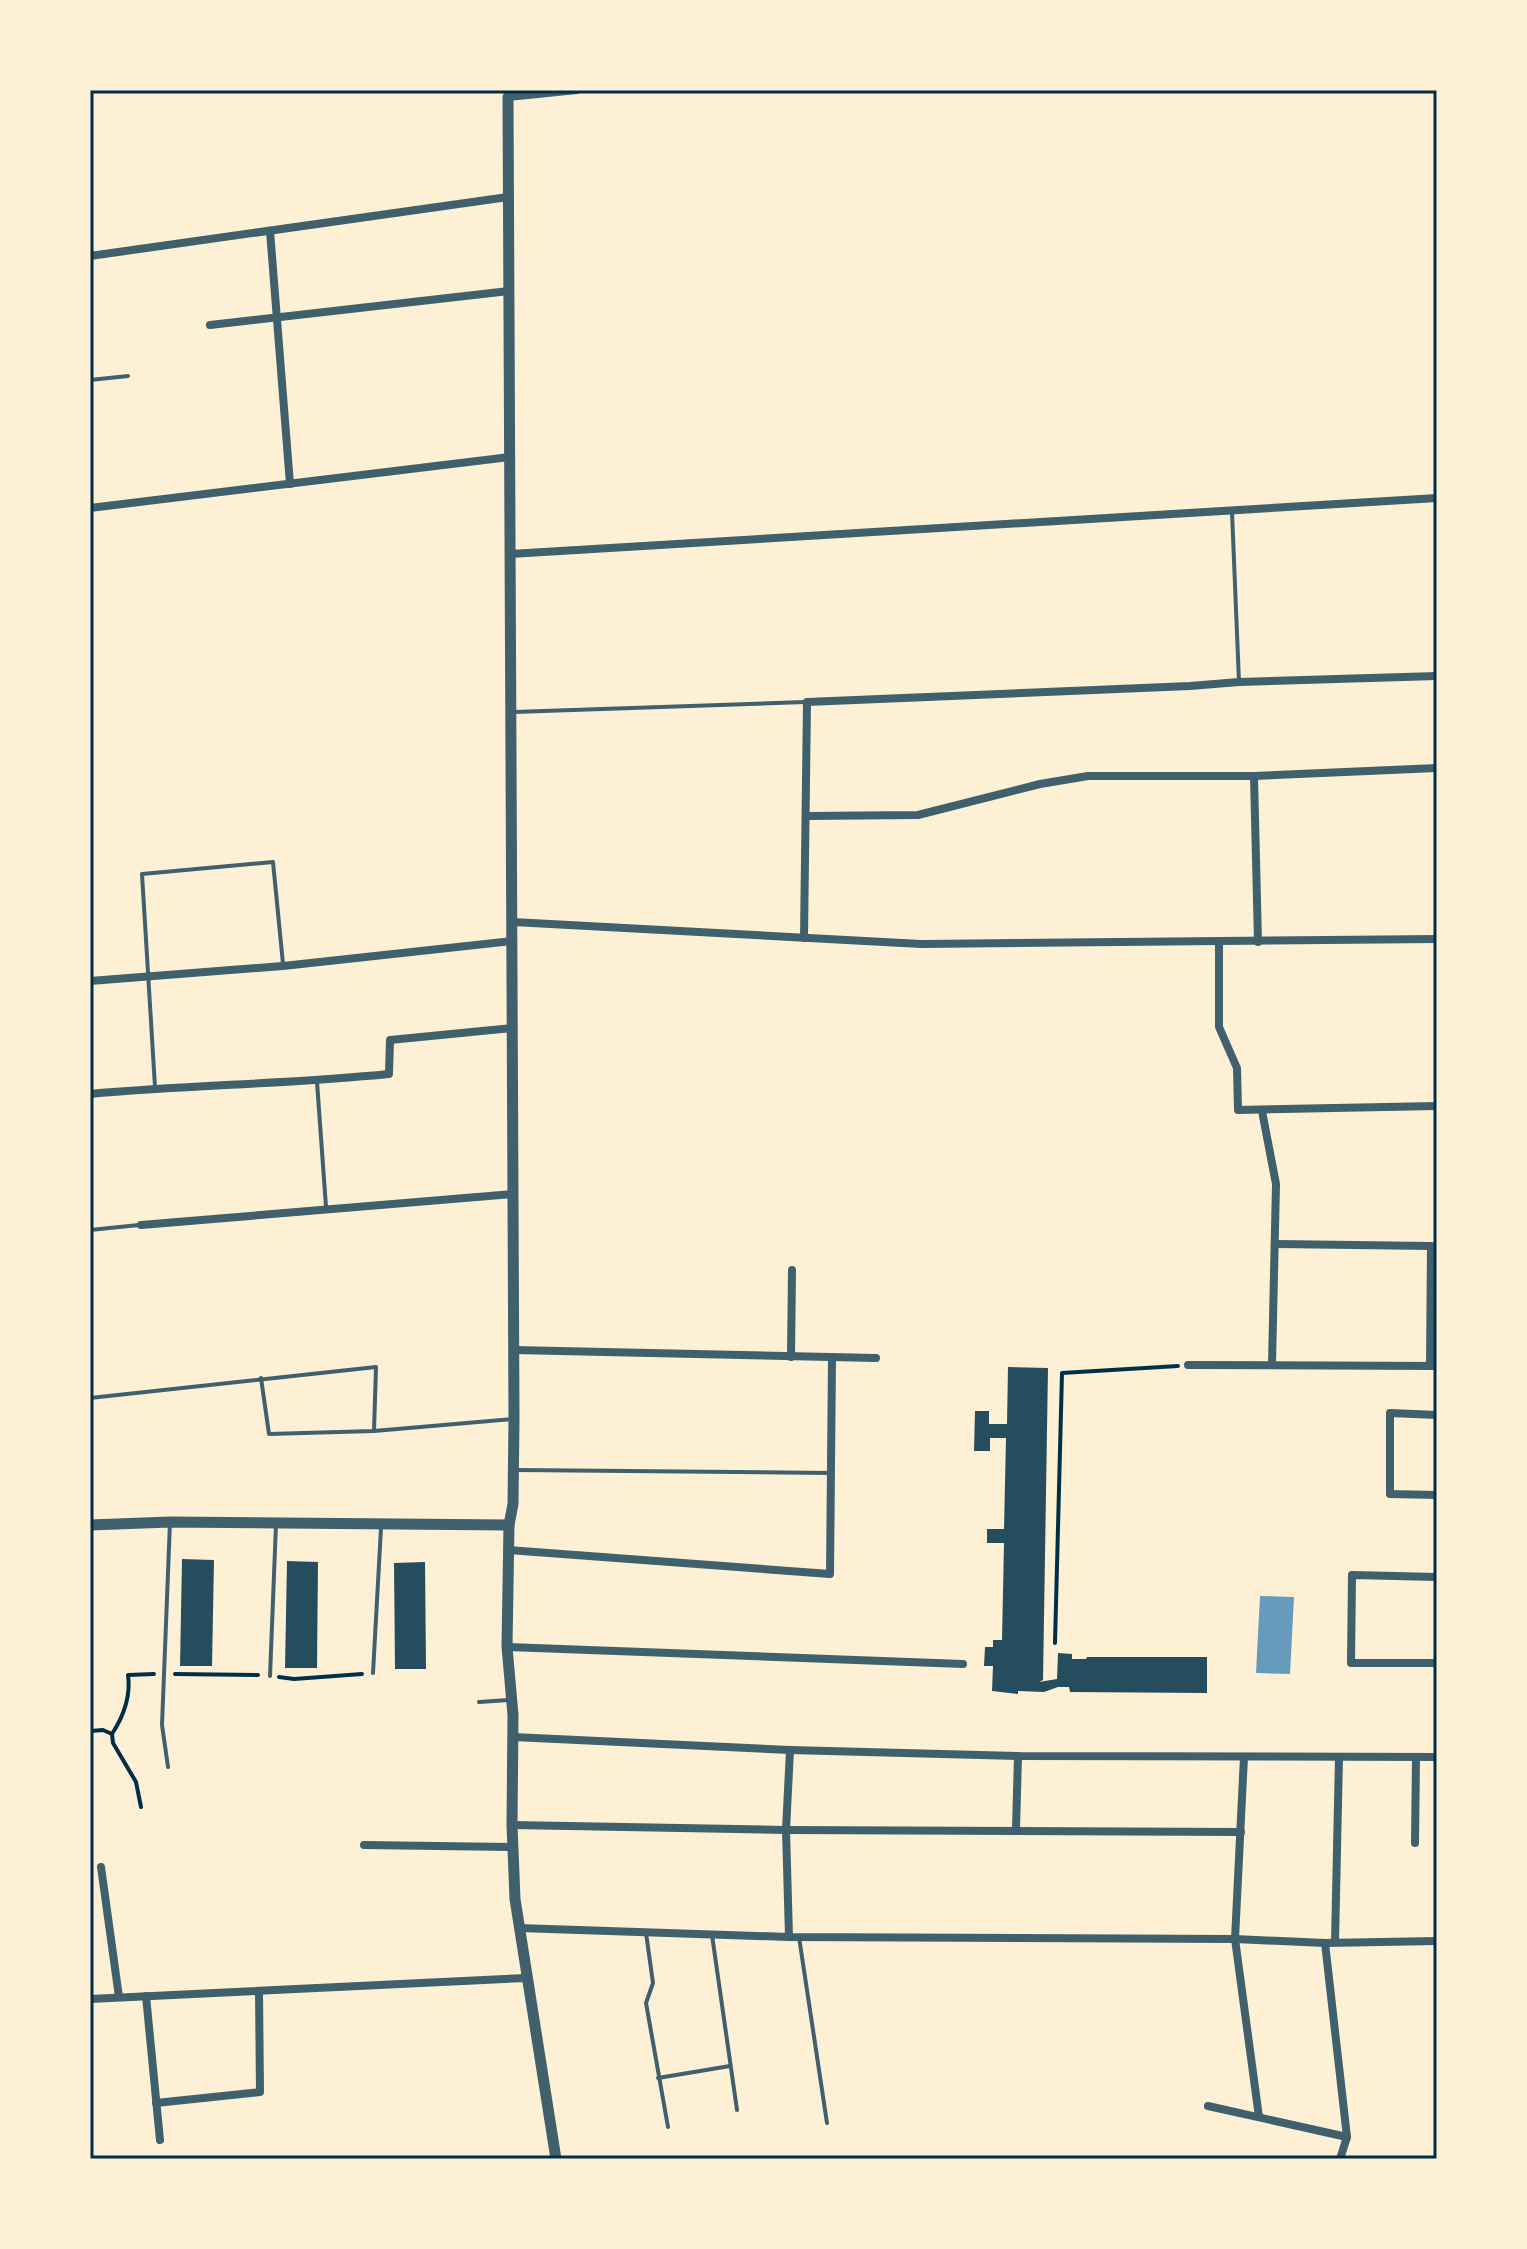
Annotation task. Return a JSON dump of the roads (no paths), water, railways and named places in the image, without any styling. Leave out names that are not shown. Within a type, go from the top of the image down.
[{"type":"street","points":[[556,2159],[519,1928],[512,1847],[513,1737],[507,1647],[508,1550],[514,1470],[509,94],[577,90]]},
{"type":"street","points":[[90,256],[508,197]]},
{"type":"street","points":[[270,231],[290,484]]},
{"type":"street","points":[[210,325],[509,291]]},
{"type":"street","points":[[90,508],[510,457]]},
{"type":"street","points":[[510,554],[1437,498]]},
{"type":"street","points":[[804,938],[807,702],[1437,676]]},
{"type":"street","points":[[807,816],[918,815],[1040,784],[1088,776],[1254,776],[1437,768]]},
{"type":"street","points":[[1254,776],[1258,942]]},
{"type":"street","points":[[513,922],[921,944],[1437,939]]},
{"type":"street","points":[[90,981],[283,966],[513,941]]},
{"type":"street","points":[[1219,943],[1219,1027],[1237,1068],[1238,1110],[1437,1106]]},
{"type":"street","points":[[90,1094],[155,1088],[317,1082],[389,1074],[390,1040],[512,1028]]},
{"type":"street","points":[[1262,1111],[1276,1184],[1272,1364]]},
{"type":"street","points":[[141,1225],[513,1194]]},
{"type":"street","points":[[1188,1365],[1434,1366],[1431,1246],[1276,1244]]},
{"type":"street","points":[[791,1357],[792,1270]]},
{"type":"street","points":[[514,1350],[876,1358]]},
{"type":"street","points":[[508,1550],[830,1574],[832,1358]]},
{"type":"street","points":[[1437,1415],[1390,1413],[1390,1494],[1437,1495]]},
{"type":"street","points":[[90,1525],[170,1522],[509,1525]]},
{"type":"street","points":[[1437,1577],[1352,1575],[1351,1663],[1437,1663]]},
{"type":"street","points":[[507,1647],[963,1664]]},
{"type":"street","points":[[513,1737],[790,1750],[1018,1756],[1437,1757]]},
{"type":"street","points":[[790,1750],[786,1830],[794,1937]]},
{"type":"street","points":[[1016,1829],[1018,1756]]},
{"type":"street","points":[[1244,1757],[1235,1939],[1259,2117]]},
{"type":"street","points":[[1335,1942],[1339,1757]]},
{"type":"street","points":[[1415,1843],[1416,1757]]},
{"type":"street","points":[[512,1825],[1241,1832]]},
{"type":"street","points":[[364,1845],[512,1847]]},
{"type":"street","points":[[101,1867],[119,1997]]},
{"type":"street","points":[[519,1928],[794,1937],[1235,1939],[1325,1943],[1437,1941]]},
{"type":"street","points":[[1325,1943],[1347,2137],[1340,2159]]},
{"type":"street","points":[[90,1999],[526,1978]]},
{"type":"street","points":[[156,2103],[260,2092],[259,1991]]},
{"type":"street","points":[[146,1996],[160,2140]]},
{"type":"street","points":[[1208,2106],[1347,2137]]},
{"type":"lane","points":[[90,380],[128,376]]},
{"type":"lane","points":[[1232,510],[1239,682]]},
{"type":"lane","points":[[511,712],[807,702]]},
{"type":"lane","points":[[155,1088],[142,874],[273,862],[283,966]]},
{"type":"lane","points":[[317,1082],[326,1210]]},
{"type":"lane","points":[[90,1230],[141,1225]]},
{"type":"lane","points":[[90,1398],[376,1367],[374,1431]]},
{"type":"lane","points":[[261,1378],[269,1434],[374,1431],[514,1419]]},
{"type":"lane","points":[[514,1470],[830,1473]]},
{"type":"lane","points":[[168,1767],[162,1725],[170,1522]]},
{"type":"lane","points":[[270,1676],[276,1524]]},
{"type":"lane","points":[[373,1673],[381,1525]]},
{"type":"lane","points":[[479,1702],[512,1700]]},
{"type":"lane","points":[[646,1933],[653,1983],[646,2003],[668,2127]]},
{"type":"lane","points":[[712,1935],[737,2110]]},
{"type":"lane","points":[[794,1937],[827,2123]]},
{"type":"lane","points":[[658,2078],[730,2066]]},
{"type":"water","points":[[1260,1596],[1294,1597],[1290,1674],[1256,1673]]}]
